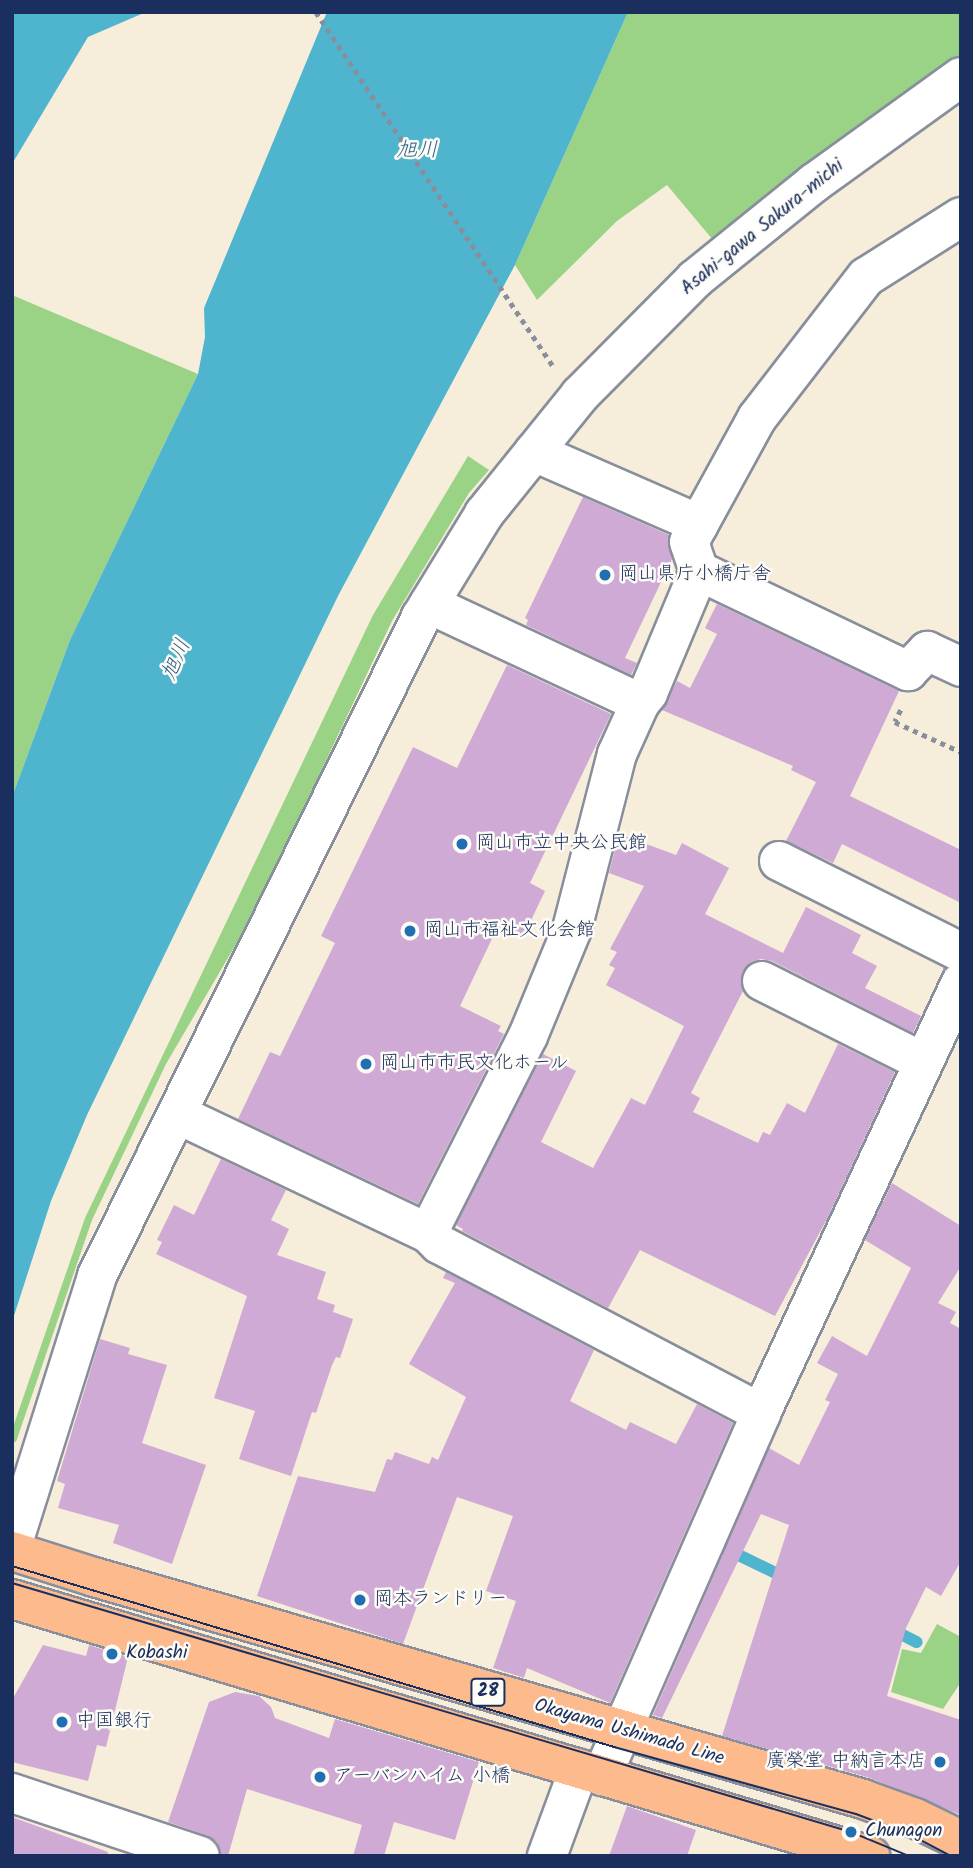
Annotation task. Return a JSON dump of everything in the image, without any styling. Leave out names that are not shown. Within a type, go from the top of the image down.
[{"type":"main road","name":"Okayama Ushimado Line","points":[[12,1548],[621,1731],[863,1799],[937,1827],[961,1840]]},
{"type":"main road","name":"28","points":[[12,1599],[870,1856]]},
{"type":"street","name":"Asahi-gawa Sakura-michi","points":[[12,1548],[26,1495],[97,1276],[429,604],[484,514],[534,452],[569,385],[814,183],[961,77]]},
{"type":"street","points":[[428,1233],[507,1080],[572,929],[605,790],[640,703],[648,693],[699,571],[689,542],[757,418],[866,277],[961,218]]},
{"type":"street","points":[[534,452],[699,524]]},
{"type":"street","points":[[699,571],[908,671],[926,651],[961,667]]},
{"type":"street","points":[[429,604],[640,703]]},
{"type":"street","points":[[779,861],[961,952]]},
{"type":"street","points":[[762,981],[923,1062]]},
{"type":"street","points":[[547,1856],[591,1772],[621,1731],[761,1413],[961,982]]},
{"type":"street","points":[[177,1114],[428,1233],[439,1244],[761,1413]]},
{"type":"street","points":[[12,1793],[200,1856]]},
{"type":"path","points":[[316,12],[569,385]]},
{"type":"path","points":[[908,671],[914,682],[895,722],[961,752]]},
{"type":"green space","points":[[628,12],[961,12],[961,58],[713,240],[667,185],[617,221],[537,300],[515,265]]},
{"type":"green space","points":[[12,295],[198,374],[70,640],[12,797]]},
{"type":"green space","points":[[468,456],[489,470],[469,493],[392,621],[253,915],[166,1064],[92,1220],[16,1442],[12,1441],[12,1430],[85,1218],[373,615]]},
{"type":"green space","points":[[937,1624],[961,1637],[961,1682],[943,1709],[891,1692],[902,1649],[921,1653]]},
{"type":"water","points":[[12,12],[146,12],[88,37],[12,164]]},
{"type":"water","name":"旭川","points":[[327,12],[628,12],[515,265],[338,596],[87,1115],[51,1201],[12,1322],[12,797],[70,640],[198,374],[205,337],[204,308]]},
{"type":"building","name":"岡山県庁小橋庁舎","points":[[583,497],[669,535],[672,559],[625,658],[637,663],[631,675],[526,625],[528,620],[525,618]]},
{"type":"building","points":[[717,604],[899,691],[850,796],[961,850],[961,903],[842,844],[833,863],[786,841],[816,782],[791,770],[793,766],[662,710],[677,681],[690,688],[717,634],[705,628]]},
{"type":"building","name":"岡山市福祉文化会館","points":[[507,665],[611,714],[530,883],[545,891],[523,937],[498,926],[460,1006],[501,1026],[498,1031],[504,1034],[418,1204],[238,1119],[270,1052],[280,1056],[335,943],[321,936],[413,747],[457,768]]},
{"type":"building","points":[[619,834],[676,855],[682,843],[729,868],[705,914],[783,953],[806,907],[861,935],[852,953],[877,966],[865,988],[921,1016],[913,1033],[772,961],[761,959],[751,962],[742,972],[743,991],[691,1093],[700,1098],[693,1112],[758,1143],[763,1132],[770,1135],[787,1103],[805,1113],[838,1044],[895,1072],[828,1217],[775,1316],[640,1250],[608,1308],[462,1231],[463,1229],[456,1225],[543,1054],[576,1071],[541,1142],[593,1168],[631,1098],[645,1105],[684,1026],[606,985],[615,968],[609,965],[617,952],[610,949],[644,886],[609,873]]},
{"type":"building","points":[[221,1159],[286,1190],[271,1220],[289,1229],[277,1255],[326,1272],[317,1299],[335,1305],[333,1312],[353,1319],[340,1358],[336,1357],[332,1365],[316,1413],[312,1412],[291,1476],[239,1459],[255,1411],[214,1398],[247,1296],[156,1254],[162,1242],[157,1240],[174,1205],[194,1215]]},
{"type":"building","points":[[892,1183],[961,1226],[961,1266],[938,1303],[956,1312],[950,1323],[961,1329],[961,1561],[941,1596],[926,1587],[906,1628],[887,1696],[961,1720],[961,1815],[870,1778],[722,1736],[789,1525],[761,1514],[662,1718],[653,1715],[769,1448],[799,1465],[830,1402],[825,1400],[838,1374],[817,1363],[832,1336],[867,1356],[911,1268],[865,1240]]},
{"type":"building","points":[[446,1272],[594,1350],[570,1401],[626,1430],[630,1422],[676,1444],[697,1404],[733,1423],[610,1703],[527,1668],[524,1678],[493,1668],[516,1601],[486,1591],[513,1516],[457,1497],[403,1644],[257,1596],[298,1476],[375,1492],[387,1459],[392,1460],[395,1452],[429,1464],[432,1457],[438,1460],[466,1397],[409,1364],[455,1283],[443,1278]]},
{"type":"building","points":[[100,1339],[130,1348],[128,1354],[167,1365],[142,1443],[206,1465],[172,1564],[113,1543],[119,1525],[58,1508],[65,1484],[57,1481]]},
{"type":"building","name":"中国銀行","points":[[43,1645],[86,1656],[89,1645],[128,1657],[106,1747],[97,1745],[88,1781],[12,1762],[12,1700]]},
{"type":"building","points":[[235,1692],[259,1696],[271,1707],[275,1718],[329,1738],[335,1719],[479,1762],[455,1840],[394,1822],[384,1856],[353,1856],[362,1825],[247,1789],[228,1856],[221,1856],[217,1842],[208,1836],[168,1822],[209,1702]]},
{"type":"building","points":[[627,1806],[696,1830],[687,1856],[609,1856]]},
{"type":"building","points":[[12,1817],[108,1852],[107,1856],[12,1856]]},
{"type":"waterway","points":[[724,1548],[788,1579]]},
{"type":"waterway","points":[[889,1628],[917,1642]]},
{"type":"tram line","points":[[12,1566],[614,1747],[856,1814],[909,1834],[951,1856]]},
{"type":"tram line","points":[[12,1583],[851,1832],[909,1856]]},
{"type":"place","name":"岡山県庁小橋庁舎","points":[[605,575]]},
{"type":"place","name":"岡山市立中央公民館","points":[[462,844]]},
{"type":"place","name":"岡山市福祉文化会館","points":[[410,931]]},
{"type":"place","name":"岡山市市民文化ホール","points":[[366,1064]]},
{"type":"place","name":"岡本ランドリー","points":[[360,1600]]},
{"type":"place","name":"Kobashi","points":[[112,1654]]},
{"type":"place","name":"中国銀行","points":[[62,1722]]},
{"type":"place","name":"廣榮堂 中納言本店","points":[[940,1762]]},
{"type":"place","name":"アーバンハイム 小橋","points":[[320,1777]]},
{"type":"place","name":"Chunagon","points":[[851,1832]]}]
